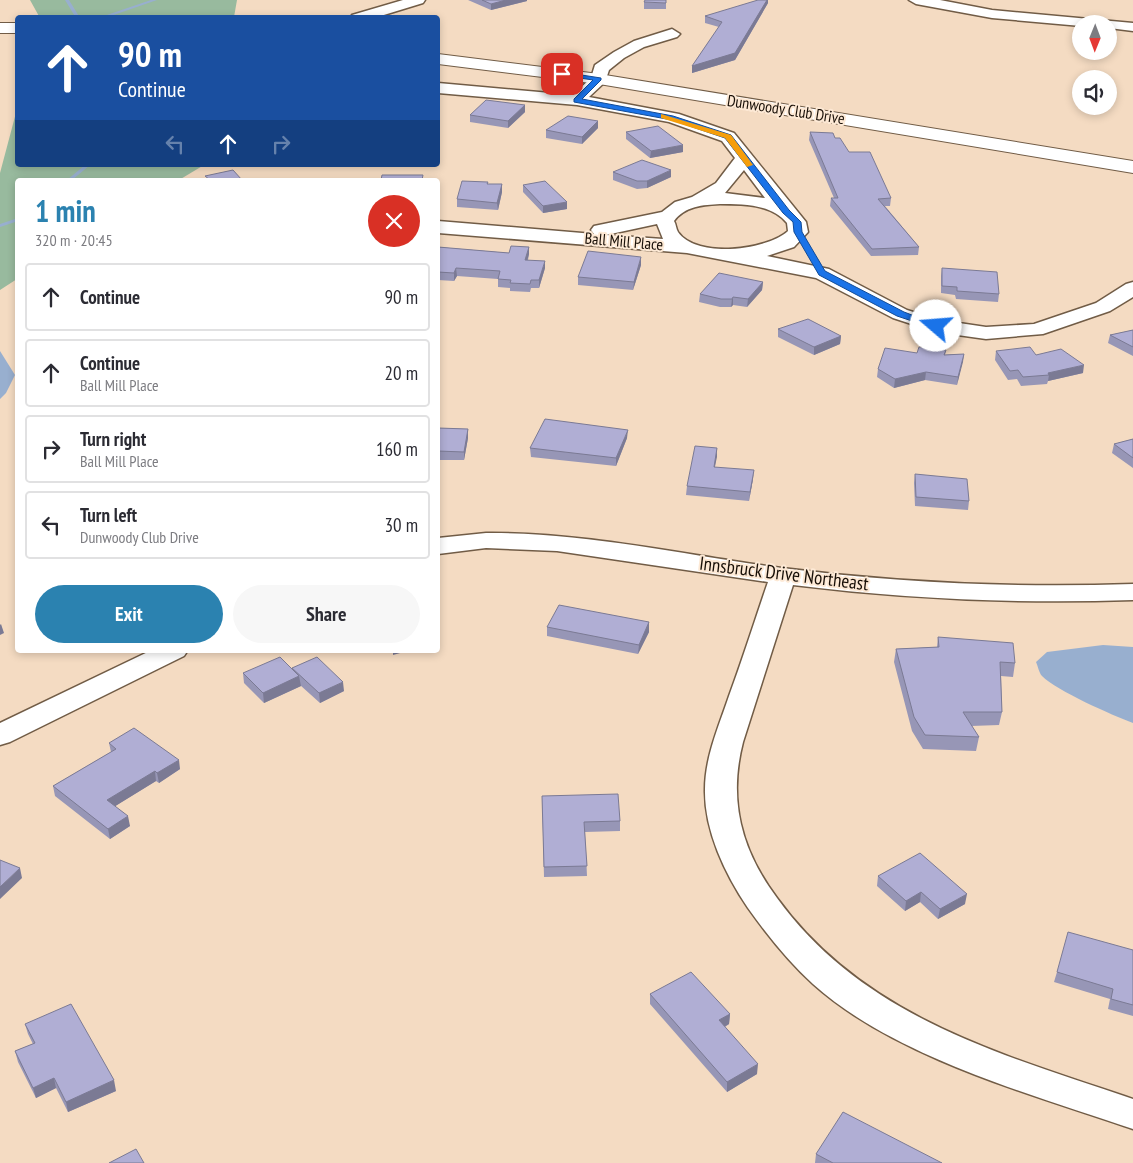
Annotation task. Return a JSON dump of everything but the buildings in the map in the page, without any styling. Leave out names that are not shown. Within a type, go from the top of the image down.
[{"type":"street","points":[[367,15],[418,0]]},
{"type":"street","points":[[916,0],[992,14],[1072,21]]},
{"type":"street","points":[[1118,25],[1133,27]]},
{"type":"street","points":[[0,28],[15,28]]},
{"type":"street","points":[[577,100],[599,79],[601,68],[619,55],[639,44],[672,34]]},
{"type":"street","name":"Dunwoody Club Drive","points":[[440,59],[599,79],[1133,167]]},
{"type":"street","points":[[440,88],[577,100],[673,118],[728,136],[786,212],[797,222],[798,232],[822,273]]},
{"type":"street","points":[[698,201],[722,187],[744,158]]},
{"type":"street","points":[[698,201],[720,198],[745,199],[768,204],[786,212]]},
{"type":"street","name":"Ball Mill Place","points":[[558,235],[615,228],[668,216],[679,207],[698,201]]},
{"type":"street","points":[[668,216],[665,227],[668,232],[673,238],[691,247],[822,273],[900,314],[936,326],[986,333],[1036,330],[1103,307],[1133,288]]},
{"type":"street","name":"Ball Mill Place","points":[[440,227],[691,247]]},
{"type":"street","points":[[732,255],[771,250],[789,242],[798,232]]},
{"type":"street","name":"Innsbruck Drive Northeast","points":[[440,546],[497,540],[562,542],[784,576],[954,590],[1032,593],[1133,592]]},
{"type":"street","points":[[784,576],[727,746],[720,789],[725,825],[739,866],[763,907],[797,947],[830,978],[868,1006],[911,1031],[958,1054],[1133,1114]]},
{"type":"street","points":[[0,735],[168,653]]},
{"type":"green space","points":[[30,0],[237,0],[234,15],[38,15]]},
{"type":"green space","points":[[15,117],[15,167],[201,167],[182,178],[15,178],[15,280],[0,290],[0,173]]},
{"type":"water","points":[[0,351],[15,375],[6,393],[0,399]]},
{"type":"water","points":[[1103,645],[1133,647],[1133,723],[1099,709],[1060,689],[1042,676],[1036,662],[1047,652]]},
{"type":"waterway","points":[[67,0],[76,15]]},
{"type":"waterway","points":[[109,15],[155,0]]},
{"type":"waterway","points":[[72,178],[85,167]]},
{"type":"waterway","points":[[0,226],[15,220]]},
{"type":"slow traffic","points":[[664,116],[728,136],[749,165]]},
{"type":"route","points":[[562,74],[599,79],[577,100],[673,118],[728,136],[786,212],[793,216],[799,227],[798,232],[822,273],[900,314],[936,326]]}]
